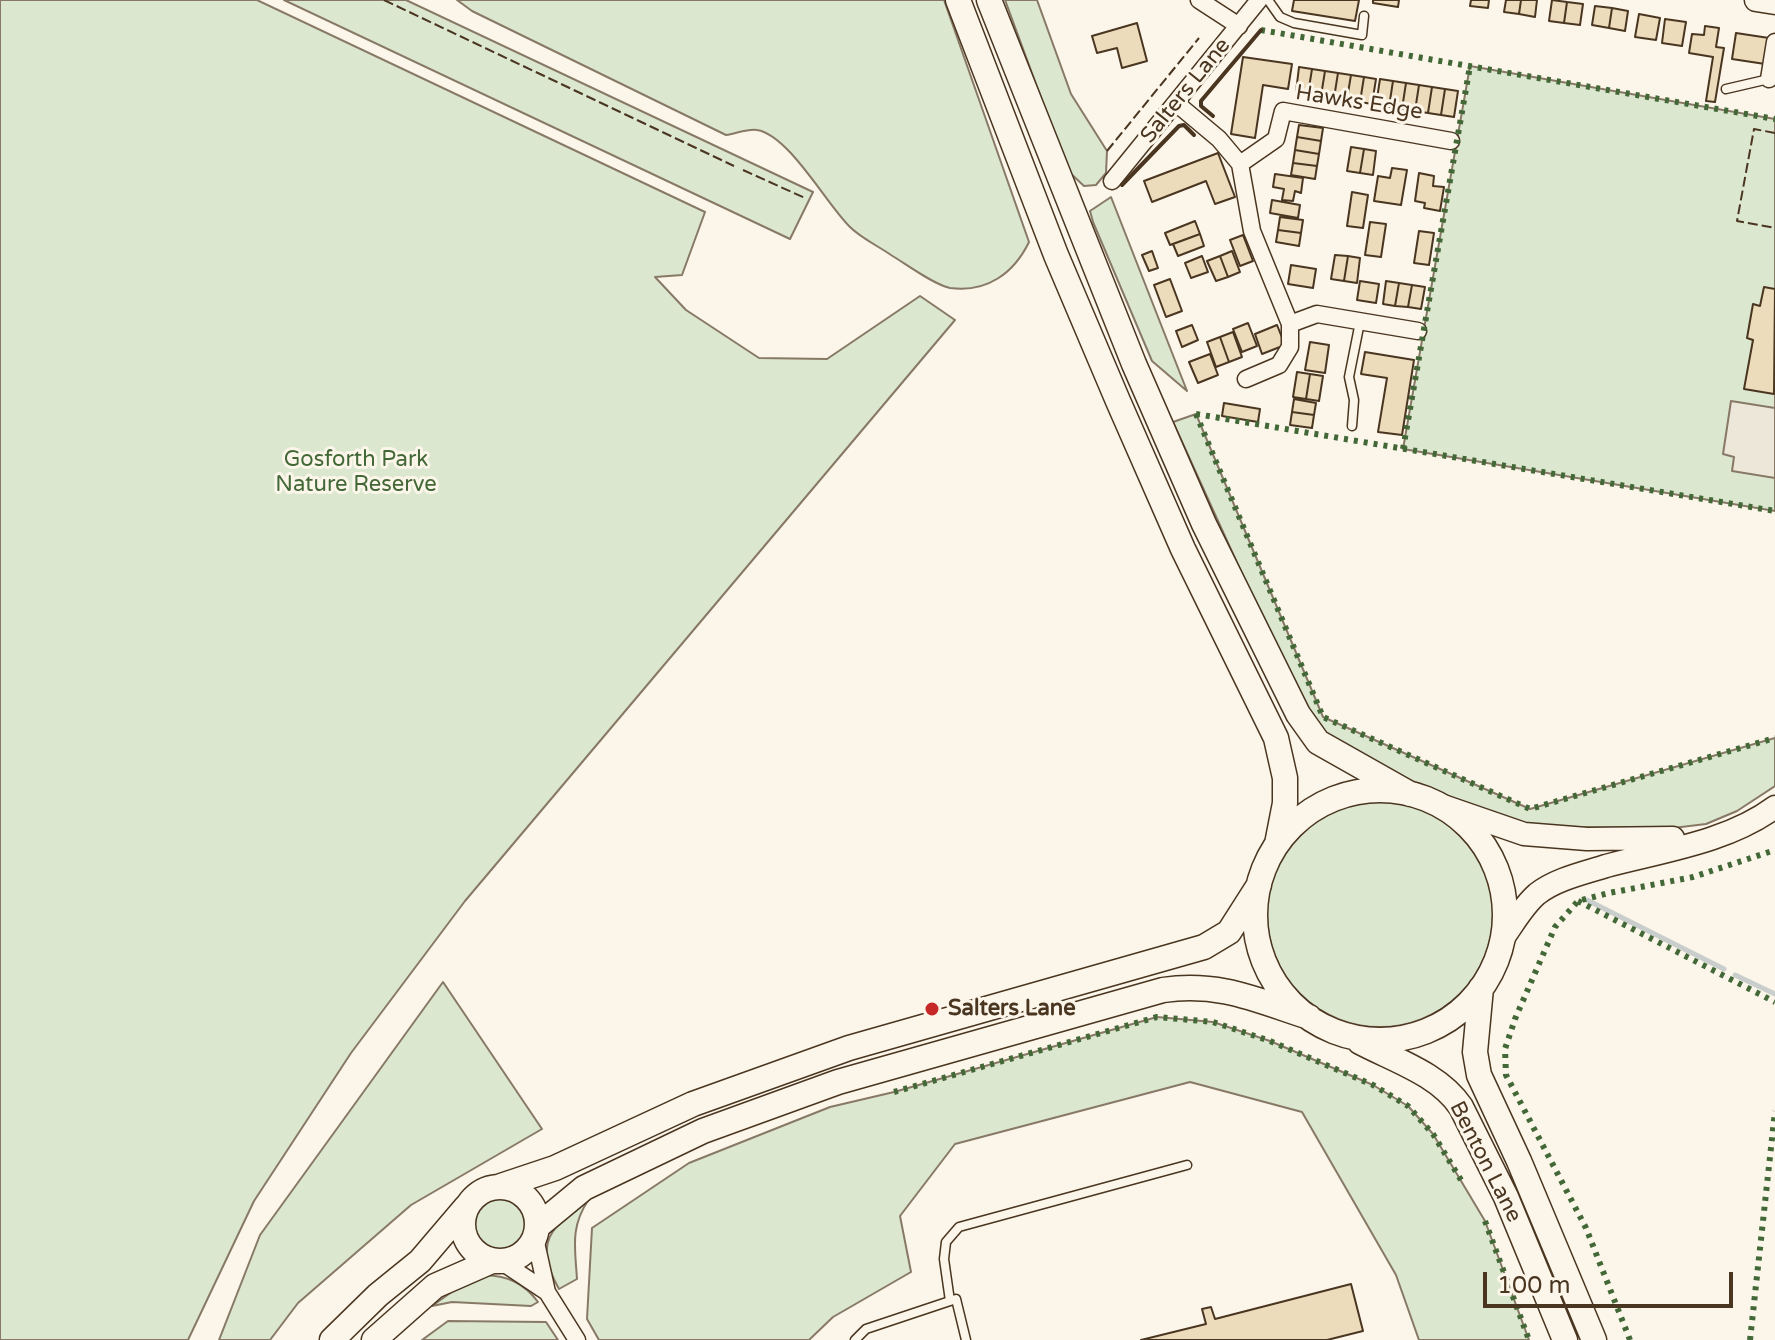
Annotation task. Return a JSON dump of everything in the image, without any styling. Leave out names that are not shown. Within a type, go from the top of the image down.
[{"type":"main road","points":[[332,1340],[378,1295],[420,1261],[472,1198],[485,1189],[555,1168],[693,1104],[849,1048],[1204,947],[1229,932],[1259,885],[1277,844],[1285,803],[1285,778],[1276,738],[1183,549],[1118,401],[1056,255],[958,0]]},
{"type":"main road","points":[[989,0],[1134,364],[1204,524],[1308,731],[1330,751],[1410,794],[1505,829],[1546,837],[1639,840],[1722,834]]},
{"type":"main road","points":[[1756,0],[1775,3]]},
{"type":"main road","points":[[1277,844],[1307,814],[1346,795],[1388,790],[1410,794]]},
{"type":"main road","points":[[1440,805],[1471,829],[1493,861],[1504,899],[1503,938]]},
{"type":"main road","points":[[374,1340],[435,1286],[523,1254],[537,1232],[584,1188],[703,1131],[838,1082],[1163,990],[1210,987],[1231,991],[1309,1017],[1347,1035],[1384,1040],[1421,1033],[1455,1015],[1481,988],[1491,973],[1503,938],[1523,909],[1552,884],[1722,834],[1761,817],[1775,807]]},
{"type":"main road","points":[[1259,885],[1256,917],[1260,949],[1278,987],[1309,1017]]},
{"type":"main road","name":"Benton Lane","points":[[1481,988],[1475,1052],[1479,1075],[1519,1161],[1584,1338]]},
{"type":"main road","name":"Benton Lane","points":[[1347,1035],[1425,1075],[1454,1096],[1584,1338]]},
{"type":"main road","points":[[501,1186],[526,1196],[536,1210],[537,1232]]},
{"type":"main road","points":[[466,1207],[463,1220],[467,1242],[475,1252],[497,1261]]},
{"type":"street","points":[[1199,0],[1239,26]]},
{"type":"street","name":"Salters Lane","points":[[1112,181],[1259,0]]},
{"type":"street","points":[[1772,81],[1775,42]]},
{"type":"street","points":[[1176,103],[1219,139],[1240,164],[1252,231],[1290,324],[1290,347],[1279,365],[1246,379]]},
{"type":"street","name":"Hawks Edge","points":[[1240,164],[1276,139],[1283,111],[1451,141]]},
{"type":"street","points":[[1290,324],[1317,314],[1418,331]]},
{"type":"street","points":[[537,1232],[547,1292],[577,1340]]},
{"type":"street","points":[[497,1261],[547,1292]]},
{"type":"lane","points":[[1268,0],[1280,17],[1294,23],[1362,35],[1364,16]]},
{"type":"lane","points":[[1726,89],[1772,81]]},
{"type":"lane","points":[[1352,426],[1354,400],[1349,377],[1360,322]]},
{"type":"lane","points":[[950,1301],[944,1259],[946,1242],[959,1227],[1187,1165]]},
{"type":"lane","points":[[855,1340],[866,1329],[956,1299],[966,1340]]},
{"type":"green space","name":"Gosforth Park Nature Reserve","points":[[0,0],[257,0],[705,212],[682,275],[655,277],[686,310],[759,358],[827,359],[920,296],[955,320],[465,901],[351,1053],[254,1201],[188,1340],[0,1340]]},
{"type":"green space","points":[[284,0],[406,0],[813,192],[790,239]]},
{"type":"green space","points":[[457,0],[944,0],[1029,242],[1016,263],[987,284],[963,289],[943,286],[854,231],[794,157],[769,135],[746,130],[726,135],[472,11]]},
{"type":"green space","points":[[1005,0],[1037,0],[1071,94],[1107,151],[1106,173],[1096,185],[1084,186],[1068,171]]},
{"type":"green space","points":[[1470,66],[1775,119],[1775,511],[1403,449]]},
{"type":"green space","points":[[1111,197],[1187,391],[1152,361],[1093,222],[1090,211]]},
{"type":"green space","points":[[1196,414],[1323,717],[1530,809],[1775,738],[1775,786],[1737,811],[1706,824],[1673,828],[1530,827],[1499,819],[1350,754],[1309,721],[1173,422]]},
{"type":"green space","points":[[1380,801],[1423,809],[1460,834],[1485,871],[1493,914],[1485,957],[1460,994],[1423,1019],[1380,1027],[1337,1019],[1300,994],[1275,957],[1267,914],[1275,871],[1300,834],[1337,809]]},
{"type":"green space","points":[[443,982],[542,1129],[411,1205],[298,1303],[270,1340],[219,1340],[260,1235]]},
{"type":"green space","points":[[1157,1017],[1213,1022],[1270,1041],[1373,1085],[1408,1106],[1433,1134],[1485,1221],[1529,1340],[1419,1340],[1396,1275],[1302,1112],[1190,1082],[955,1144],[900,1216],[911,1272],[833,1317],[809,1340],[599,1340],[587,1319],[592,1228],[689,1163],[830,1107],[894,1092]]},
{"type":"green space","points":[[500,1197],[519,1205],[527,1224],[519,1243],[500,1251],[481,1243],[473,1224],[481,1205]]},
{"type":"green space","points":[[589,1199],[576,1228],[577,1279],[559,1289],[547,1259],[550,1236],[565,1218]]},
{"type":"green space","points":[[485,1275],[515,1282],[538,1302],[531,1306],[452,1302],[432,1306],[467,1281]]},
{"type":"green space","points":[[448,1321],[546,1322],[558,1340],[422,1340]]},
{"type":"shaded area","points":[[1731,401],[1775,408],[1775,478],[1732,471],[1734,457],[1723,454]]},
{"type":"building","points":[[1294,0],[1359,0],[1355,21],[1292,11]]},
{"type":"building","points":[[1373,0],[1399,0],[1398,7],[1373,3]]},
{"type":"building","points":[[1471,0],[1489,0],[1488,8],[1470,6]]},
{"type":"building","points":[[1506,0],[1521,0],[1519,14],[1504,12]]},
{"type":"building","points":[[1521,0],[1537,0],[1535,17],[1519,14]]},
{"type":"building","points":[[1552,0],[1567,2],[1564,23],[1549,21]]},
{"type":"building","points":[[1567,2],[1583,4],[1580,25],[1564,23]]},
{"type":"building","points":[[1595,6],[1612,8],[1609,28],[1592,25]]},
{"type":"building","points":[[1612,8],[1628,11],[1625,31],[1609,28]]},
{"type":"building","points":[[1639,14],[1660,18],[1656,40],[1635,37]]},
{"type":"building","points":[[1665,19],[1686,22],[1682,46],[1662,43]]},
{"type":"building","points":[[1137,23],[1147,61],[1122,68],[1117,48],[1097,53],[1092,36]]},
{"type":"building","points":[[1705,26],[1719,28],[1716,47],[1724,48],[1715,102],[1706,101],[1713,57],[1689,53],[1692,34],[1704,35]]},
{"type":"building","points":[[1736,33],[1769,38],[1765,64],[1732,59]]},
{"type":"building","points":[[1243,57],[1292,64],[1288,89],[1263,85],[1255,138],[1231,134]]},
{"type":"building","points":[[1299,67],[1312,69],[1308,94],[1296,92]]},
{"type":"building","points":[[1312,69],[1325,71],[1321,96],[1308,94]]},
{"type":"building","points":[[1325,71],[1338,73],[1334,98],[1321,96]]},
{"type":"building","points":[[1338,73],[1351,75],[1347,99],[1334,98]]},
{"type":"building","points":[[1351,75],[1364,77],[1360,102],[1347,99]]},
{"type":"building","points":[[1364,77],[1376,79],[1372,104],[1360,102]]},
{"type":"building","points":[[1380,79],[1393,81],[1389,107],[1376,105]]},
{"type":"building","points":[[1393,81],[1406,83],[1402,109],[1389,107]]},
{"type":"building","points":[[1406,83],[1419,85],[1415,111],[1402,109]]},
{"type":"building","points":[[1419,85],[1432,87],[1428,113],[1415,111]]},
{"type":"building","points":[[1432,87],[1445,89],[1441,115],[1428,113]]},
{"type":"building","points":[[1445,89],[1458,91],[1454,117],[1441,115]]},
{"type":"building","points":[[1299,125],[1323,128],[1321,141],[1297,137]]},
{"type":"building","points":[[1297,137],[1321,141],[1319,154],[1295,150]]},
{"type":"building","points":[[1351,147],[1364,149],[1360,173],[1347,171]]},
{"type":"building","points":[[1364,149],[1376,151],[1373,175],[1360,173]]},
{"type":"building","points":[[1295,150],[1319,154],[1317,166],[1293,163]]},
{"type":"building","points":[[1218,153],[1235,197],[1215,204],[1206,181],[1152,202],[1144,181]]},
{"type":"building","points":[[1293,163],[1317,166],[1315,179],[1291,175]]},
{"type":"building","points":[[1392,168],[1407,170],[1401,205],[1374,201],[1378,176],[1390,178]]},
{"type":"building","points":[[1419,173],[1434,176],[1433,186],[1444,187],[1440,211],[1424,208],[1425,203],[1415,201]]},
{"type":"building","points":[[1275,174],[1303,178],[1301,193],[1295,191],[1293,201],[1282,200],[1284,189],[1273,187]]},
{"type":"building","points":[[1352,192],[1368,195],[1363,228],[1347,226]]},
{"type":"building","points":[[1272,200],[1300,205],[1298,218],[1270,213]]},
{"type":"building","points":[[1280,217],[1303,220],[1301,233],[1278,230]]},
{"type":"building","points":[[1195,221],[1200,234],[1170,245],[1165,233]]},
{"type":"building","points":[[1370,222],[1386,224],[1381,257],[1365,255]]},
{"type":"building","points":[[1278,230],[1301,233],[1299,246],[1276,242]]},
{"type":"building","points":[[1419,231],[1434,233],[1429,265],[1414,263]]},
{"type":"building","points":[[1200,234],[1204,246],[1178,256],[1173,244]]},
{"type":"building","points":[[1243,235],[1253,261],[1240,266],[1230,240]]},
{"type":"building","points":[[1152,251],[1158,268],[1149,271],[1142,255]]},
{"type":"building","points":[[1232,251],[1240,272],[1228,277],[1220,256]]},
{"type":"building","points":[[1335,255],[1348,256],[1344,281],[1331,279]]},
{"type":"building","points":[[1202,256],[1208,272],[1191,278],[1185,263]]},
{"type":"building","points":[[1220,256],[1228,277],[1216,281],[1207,261]]},
{"type":"building","points":[[1348,256],[1360,258],[1357,283],[1344,281]]},
{"type":"building","points":[[1291,265],[1316,269],[1313,288],[1288,284]]},
{"type":"building","points":[[1170,279],[1182,311],[1166,317],[1154,285]]},
{"type":"building","points":[[1360,281],[1379,284],[1376,303],[1357,300]]},
{"type":"building","points":[[1386,281],[1399,283],[1395,306],[1383,304]]},
{"type":"building","points":[[1399,283],[1412,285],[1408,307],[1395,306]]},
{"type":"building","points":[[1412,285],[1425,287],[1421,309],[1408,307]]},
{"type":"building","points":[[1764,287],[1775,289],[1774,394],[1744,389],[1753,340],[1747,338],[1753,304],[1760,306]]},
{"type":"building","points":[[1248,323],[1257,346],[1242,352],[1233,329]]},
{"type":"building","points":[[1192,325],[1198,340],[1182,347],[1176,331]]},
{"type":"building","points":[[1277,325],[1285,345],[1262,354],[1255,334]]},
{"type":"building","points":[[1233,332],[1242,357],[1229,362],[1220,337]]},
{"type":"building","points":[[1220,337],[1229,362],[1216,367],[1207,342]]},
{"type":"building","points":[[1310,342],[1329,345],[1325,373],[1305,370]]},
{"type":"building","points":[[1365,352],[1414,360],[1402,435],[1378,432],[1387,378],[1361,374]]},
{"type":"building","points":[[1210,354],[1218,375],[1198,383],[1189,362]]},
{"type":"building","points":[[1297,372],[1310,374],[1306,399],[1293,397]]},
{"type":"building","points":[[1310,374],[1323,376],[1319,401],[1306,399]]},
{"type":"building","points":[[1294,399],[1316,403],[1314,415],[1292,412]]},
{"type":"building","points":[[1224,403],[1260,409],[1258,422],[1222,416]]},
{"type":"building","points":[[1292,412],[1314,415],[1312,428],[1290,425]]},
{"type":"building","points":[[1351,1284],[1363,1331],[1327,1340],[1141,1340],[1206,1324],[1202,1309],[1211,1307],[1215,1319]]},
{"type":"waterway","points":[[1587,900],[1724,969]]},
{"type":"waterway","points":[[1735,975],[1775,994]]},
{"type":"hedge","points":[[1261,30],[1775,119]]},
{"type":"hedge","points":[[1403,449],[1470,66]]},
{"type":"hedge","points":[[1196,414],[1323,717],[1530,809],[1775,738]]},
{"type":"hedge","points":[[1196,414],[1775,511]]},
{"type":"hedge","points":[[1630,1340],[1586,1228],[1506,1075],[1505,1049],[1555,927],[1578,901],[1693,877],[1775,850]]},
{"type":"hedge","points":[[1578,901],[1775,1002]]},
{"type":"hedge","points":[[894,1092],[1157,1017],[1213,1022],[1270,1041],[1373,1085],[1408,1106],[1433,1134],[1461,1180]]},
{"type":"hedge","points":[[1750,1340],[1775,1111]]},
{"type":"hedge","points":[[1485,1221],[1529,1340]]},
{"type":"fence","points":[[384,0],[734,166]]},
{"type":"fence","points":[[1107,151],[1199,38]]},
{"type":"fence","points":[[1775,133],[1754,129],[1737,221],[1775,228]]},
{"type":"fence","points":[[743,170],[805,198]]},
{"type":"wall","points":[[1213,116],[1201,106],[1201,101],[1261,30]]},
{"type":"wall","points":[[1122,185],[1179,126],[1184,125],[1194,135]]},
{"type":"place","name":"Salters Lane","points":[[932,1009]]}]
